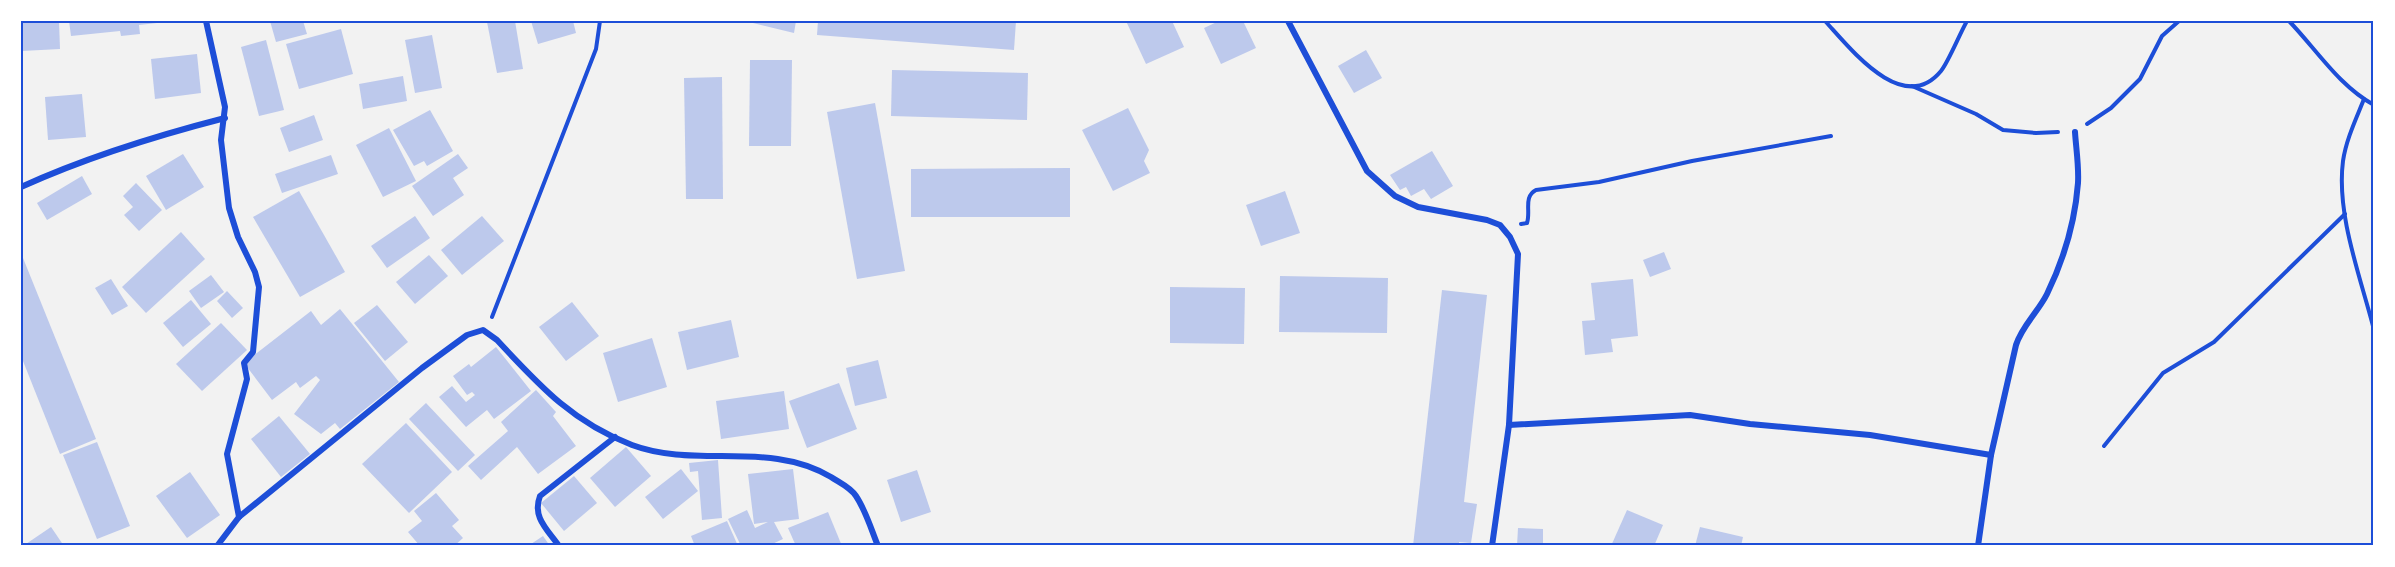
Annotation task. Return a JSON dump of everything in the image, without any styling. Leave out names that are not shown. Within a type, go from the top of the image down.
[{"type":"street","points":[[206,21],[224,96],[225,118],[221,140],[229,208],[238,237],[255,272],[258,287],[253,352],[244,363],[247,379],[227,454],[239,517]]},
{"type":"street","points":[[1288,21],[1367,171],[1395,196],[1418,207],[1487,220],[1500,225],[1510,237],[1518,254],[1509,425],[1492,546]]},
{"type":"street","points":[[21,187],[62,168],[145,139],[225,118]]},
{"type":"street","points":[[1978,546],[1991,455],[2019,337],[2041,305],[2057,273],[2071,230],[2078,181],[2075,132]]},
{"type":"street","points":[[217,546],[239,517],[454,344],[477,331],[486,331],[562,406],[584,421],[615,437],[659,453],[681,456],[720,454],[755,456],[801,463],[815,468],[847,487],[855,495],[878,546]]},
{"type":"street","points":[[1509,425],[1690,415],[1750,424],[1870,435],[1991,455]]},
{"type":"street","points":[[559,546],[539,518],[536,507],[540,496],[615,437]]},
{"type":"path","points":[[486,331],[596,49],[600,21]]},
{"type":"path","points":[[1825,21],[1876,73],[1892,82],[1912,86],[1976,114],[2003,130],[2036,133],[2075,132],[2111,108],[2140,79],[2162,36],[2179,21]]},
{"type":"path","points":[[1912,86],[1928,82],[1942,70],[1967,21]]},
{"type":"path","points":[[2289,21],[2328,64],[2364,99],[2374,105]]},
{"type":"path","points":[[2364,99],[2351,131],[2343,160],[2342,184],[2345,214],[2374,330]]},
{"type":"path","points":[[1500,225],[1527,223],[1528,198],[1530,193],[1536,190],[1599,182],[1692,160],[1831,136]]},
{"type":"path","points":[[2104,446],[2163,373],[2214,342],[2345,214]]},
{"type":"building","points":[[21,21],[59,21],[60,49],[22,51]]},
{"type":"building","points":[[69,21],[157,21],[157,23],[139,25],[140,34],[121,36],[120,31],[71,36]]},
{"type":"building","points":[[270,21],[303,21],[307,34],[276,42]]},
{"type":"building","points":[[515,21],[523,69],[497,73],[487,22]]},
{"type":"building","points":[[531,21],[573,21],[576,33],[538,44]]},
{"type":"building","points":[[745,21],[796,21],[794,33]]},
{"type":"building","points":[[818,21],[1016,21],[1014,50],[817,35]]},
{"type":"building","points":[[1126,21],[1172,21],[1184,47],[1146,64]]},
{"type":"building","points":[[1219,21],[1243,21],[1256,48],[1221,64],[1204,28]]},
{"type":"building","points":[[341,29],[353,74],[299,89],[286,44]]},
{"type":"building","points":[[432,35],[442,88],[415,93],[405,40]]},
{"type":"building","points":[[266,40],[284,110],[259,116],[241,47]]},
{"type":"building","points":[[1366,50],[1382,78],[1354,93],[1338,66]]},
{"type":"building","points":[[197,54],[201,93],[155,99],[151,59]]},
{"type":"building","points":[[750,60],[792,60],[791,146],[749,146]]},
{"type":"building","points":[[892,70],[1028,73],[1027,120],[891,116]]},
{"type":"building","points":[[403,76],[407,101],[363,109],[359,84]]},
{"type":"building","points":[[722,77],[723,199],[686,199],[684,78]]},
{"type":"building","points":[[82,94],[86,137],[48,140],[45,97]]},
{"type":"building","points":[[875,103],[905,271],[857,279],[827,112]]},
{"type":"building","points":[[1128,108],[1149,150],[1144,161],[1150,173],[1113,191],[1082,130]]},
{"type":"building","points":[[430,110],[453,151],[427,166],[424,161],[414,166],[393,130]]},
{"type":"building","points":[[314,115],[323,140],[289,152],[280,128]]},
{"type":"building","points":[[389,128],[416,181],[383,197],[356,145]]},
{"type":"building","points":[[1432,151],[1453,186],[1431,199],[1424,189],[1411,196],[1406,187],[1400,190],[1390,175]]},
{"type":"building","points":[[183,154],[204,187],[166,210],[146,176]]},
{"type":"building","points":[[458,154],[468,168],[453,178],[464,195],[433,216],[412,186]]},
{"type":"building","points":[[331,155],[338,174],[282,193],[275,174]]},
{"type":"building","points":[[1070,168],[1070,217],[911,217],[911,169]]},
{"type":"building","points":[[82,176],[92,194],[47,220],[37,203]]},
{"type":"building","points":[[136,183],[162,210],[139,231],[124,215],[133,207],[123,196]]},
{"type":"building","points":[[299,191],[345,272],[300,297],[253,217]]},
{"type":"building","points":[[1285,191],[1300,233],[1261,246],[1246,205]]},
{"type":"building","points":[[415,216],[430,238],[387,268],[371,246]]},
{"type":"building","points":[[482,216],[504,241],[462,275],[441,250]]},
{"type":"building","points":[[181,232],[205,259],[146,313],[122,287]]},
{"type":"building","points":[[1664,252],[1671,269],[1650,277],[1643,260]]},
{"type":"building","points":[[21,253],[96,439],[60,454],[21,356]]},
{"type":"building","points":[[429,255],[448,276],[415,304],[396,282]]},
{"type":"building","points":[[211,275],[224,292],[201,308],[189,291]]},
{"type":"building","points":[[1280,276],[1388,278],[1387,333],[1279,332]]},
{"type":"building","points":[[111,279],[128,306],[112,315],[95,288]]},
{"type":"building","points":[[1633,279],[1638,336],[1611,339],[1613,352],[1585,355],[1582,321],[1595,320],[1591,283]]},
{"type":"building","points":[[1170,287],[1245,288],[1244,344],[1170,343]]},
{"type":"building","points":[[1442,290],[1487,295],[1464,502],[1477,504],[1471,543],[1459,542],[1459,546],[1413,546]]},
{"type":"building","points":[[227,291],[243,308],[232,318],[217,301]]},
{"type":"building","points":[[191,300],[211,324],[183,347],[163,323]]},
{"type":"building","points":[[572,302],[599,336],[566,361],[539,327]]},
{"type":"building","points":[[377,305],[408,342],[385,361],[354,323]]},
{"type":"building","points":[[340,309],[399,382],[340,429],[335,423],[321,434],[294,414],[320,380],[316,376],[300,388],[296,382],[272,400],[244,363],[311,311],[321,325]]},
{"type":"building","points":[[731,320],[739,357],[687,370],[678,332]]},
{"type":"building","points":[[221,323],[247,350],[202,391],[176,364]]},
{"type":"building","points":[[652,338],[667,387],[618,402],[603,353]]},
{"type":"building","points":[[496,347],[531,391],[494,419],[487,410],[466,427],[439,397],[452,386],[466,402],[475,395],[472,392],[467,395],[453,376],[469,364],[471,367]]},
{"type":"building","points":[[878,360],[887,398],[855,406],[846,368]]},
{"type":"building","points":[[839,383],[857,429],[807,448],[789,401]]},
{"type":"building","points":[[536,390],[556,412],[553,416],[576,446],[538,474],[517,447],[481,480],[468,466],[508,431],[501,422]]},
{"type":"building","points":[[784,391],[789,429],[721,439],[716,401]]},
{"type":"building","points":[[426,403],[475,455],[458,471],[409,419]]},
{"type":"building","points":[[279,416],[310,454],[281,477],[251,439]]},
{"type":"building","points":[[406,423],[452,472],[409,513],[362,464]]},
{"type":"building","points":[[97,442],[130,526],[97,539],[63,455]]},
{"type":"building","points":[[626,447],[651,476],[615,507],[590,478]]},
{"type":"building","points":[[718,460],[722,518],[702,520],[698,471],[690,472],[689,463]]},
{"type":"building","points":[[681,469],[698,491],[663,519],[645,497]]},
{"type":"building","points":[[793,469],[799,519],[774,522],[783,539],[768,546],[741,546],[728,519],[747,510],[755,528],[768,522],[754,524],[748,474]]},
{"type":"building","points":[[917,470],[931,512],[901,522],[887,480]]},
{"type":"building","points":[[190,472],[220,515],[187,538],[156,496]]},
{"type":"building","points":[[574,476],[597,503],[564,531],[541,503]]},
{"type":"building","points":[[436,493],[459,520],[452,526],[463,538],[454,546],[420,546],[408,532],[422,521],[414,511]]},
{"type":"building","points":[[1627,510],[1663,525],[1654,546],[1611,546]]},
{"type":"building","points":[[828,512],[842,546],[796,546],[788,528]]},
{"type":"building","points":[[727,521],[738,546],[695,546],[691,536]]},
{"type":"building","points":[[51,527],[64,546],[23,546]]},
{"type":"building","points":[[1700,527],[1743,537],[1741,546],[1695,546]]},
{"type":"building","points":[[1518,528],[1543,529],[1543,546],[1517,546]]},
{"type":"building","points":[[543,536],[550,546],[528,546]]}]
